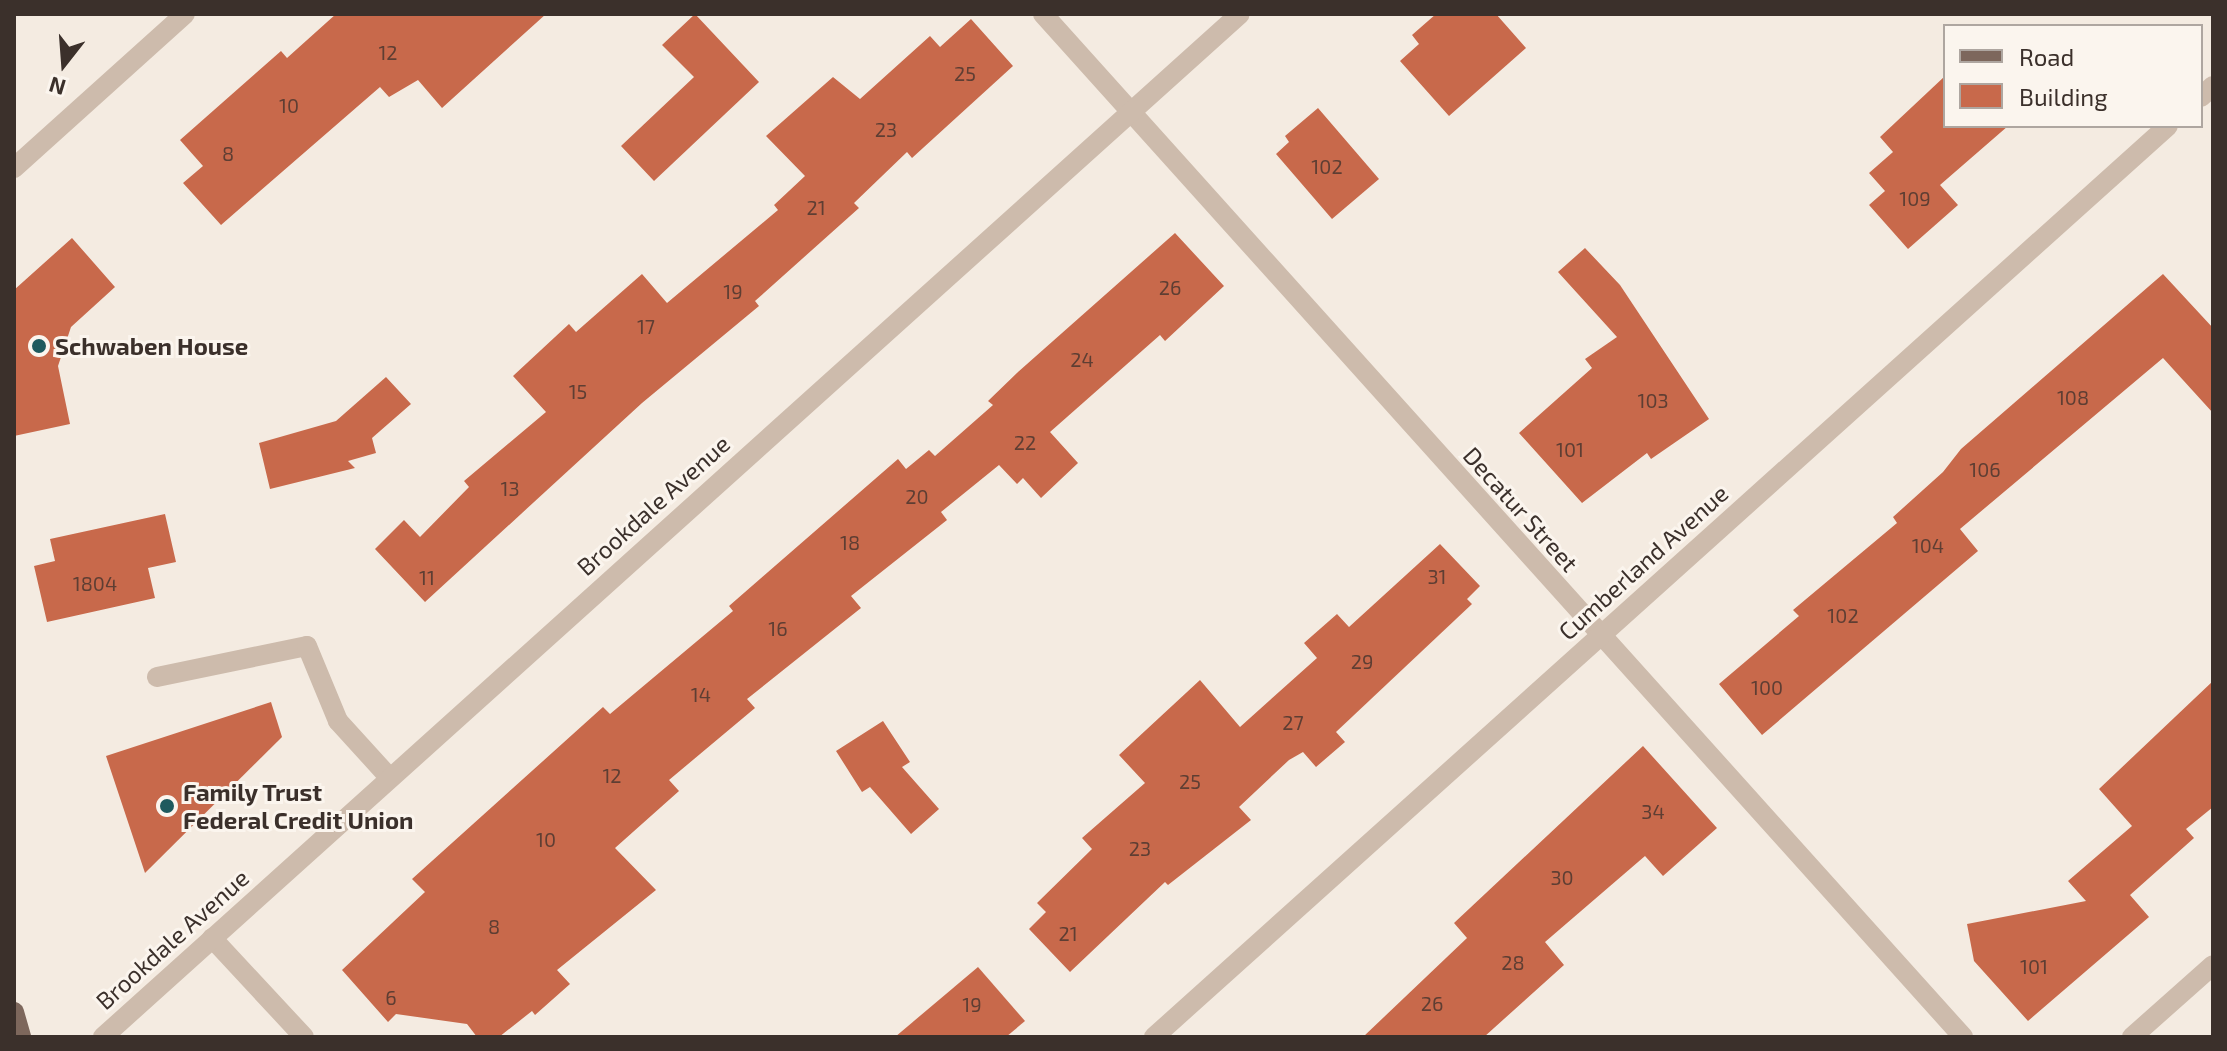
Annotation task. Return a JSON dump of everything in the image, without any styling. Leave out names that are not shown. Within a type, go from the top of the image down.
[{"type":"main road","points":[[14,1012],[21,1037]]},
{"type":"street","points":[[14,168],[185,14]]},
{"type":"street","name":"Decatur Street","points":[[1043,14],[1963,1037]]},
{"type":"street","name":"Brookdale Avenue","points":[[103,1037],[1240,14]]},
{"type":"street","name":"Cumberland Avenue","points":[[1154,1037],[2166,128]]},
{"type":"street","points":[[157,677],[307,646],[338,721],[389,777]]},
{"type":"street","points":[[212,938],[304,1037]]},
{"type":"street","points":[[2132,1037],[2213,965]]},
{"type":"building","points":[[336,14],[546,14],[442,108],[418,80],[389,97],[380,87],[221,225],[183,183],[203,166],[180,140],[281,51],[287,58]]},
{"type":"building","points":[[695,14],[759,82],[654,181],[621,146],[694,77],[662,45]]},
{"type":"building","points":[[1436,14],[1496,14],[1526,48],[1449,116],[1400,61],[1419,44],[1412,35]]},
{"type":"building","points":[[971,19],[1013,66],[912,158],[907,152],[854,203],[859,208],[755,301],[759,306],[642,403],[425,602],[375,549],[404,520],[420,537],[469,487],[464,481],[546,412],[513,376],[569,324],[576,332],[642,274],[667,303],[778,210],[774,205],[805,176],[766,136],[833,77],[860,99],[930,36],[940,47]]},
{"type":"building","points":[[1943,78],[1943,128],[2006,128],[1940,185],[1958,205],[1908,249],[1869,205],[1885,191],[1869,173],[1893,152],[1880,137]]},
{"type":"building","points":[[1318,108],[1379,179],[1332,219],[1276,154],[1289,142],[1285,136]]},
{"type":"building","points":[[1175,233],[1224,286],[1165,341],[1160,335],[1050,432],[1078,463],[1041,498],[1023,478],[1017,484],[999,465],[941,512],[947,520],[851,596],[861,608],[747,699],[755,708],[669,780],[679,791],[615,848],[656,890],[557,970],[570,984],[535,1015],[532,1011],[499,1037],[477,1037],[467,1024],[396,1014],[388,1022],[342,970],[425,892],[412,879],[603,707],[610,714],[733,611],[729,606],[898,459],[906,469],[929,450],[935,456],[993,405],[988,401],[1018,372]]},
{"type":"building","name":"Schwaben House","points":[[72,238],[115,287],[71,327],[58,366],[70,424],[14,436],[14,290]]},
{"type":"building","points":[[1585,248],[1620,285],[1709,419],[1651,459],[1647,453],[1582,503],[1519,433],[1592,368],[1585,359],[1617,337],[1558,272]]},
{"type":"building","points":[[2163,274],[2213,328],[2213,413],[2163,358],[1960,529],[1978,551],[1762,735],[1719,684],[1799,616],[1793,610],[1897,523],[1893,517],[1943,472],[1961,449]]},
{"type":"building","points":[[386,377],[411,404],[372,438],[376,453],[348,461],[355,468],[270,489],[259,443],[336,421]]},
{"type":"building","points":[[165,514],[176,562],[148,568],[155,598],[47,622],[34,566],[55,561],[50,539]]},
{"type":"building","points":[[1440,544],[1480,586],[1467,599],[1472,604],[1336,732],[1345,742],[1316,767],[1303,752],[1289,760],[1239,807],[1251,820],[1168,885],[1165,882],[1070,972],[1029,929],[1046,912],[1037,903],[1092,849],[1082,838],[1145,783],[1119,755],[1200,680],[1240,727],[1317,658],[1304,643],[1337,614],[1349,627]]},
{"type":"building","points":[[2213,681],[2213,807],[2186,829],[2194,838],[2130,895],[2149,917],[2028,1021],[1974,961],[1967,924],[2086,901],[2068,881],[2132,826],[2099,789]]},
{"type":"building","name":"Family Trust Federal Credit Union","points":[[271,702],[282,737],[145,873],[106,756]]},
{"type":"building","points":[[883,721],[910,762],[902,767],[939,809],[911,834],[870,787],[862,792],[836,751]]},
{"type":"building","points":[[1643,746],[1717,828],[1663,876],[1645,856],[1545,942],[1564,965],[1484,1037],[1363,1037],[1467,938],[1454,923]]},
{"type":"building","points":[[978,967],[1025,1021],[1006,1037],[895,1037]]},
{"type":"place","name":"Schwaben House","points":[[39,346]]},
{"type":"place","name":"Family Trust Federal Credit Union","points":[[167,806]]}]
